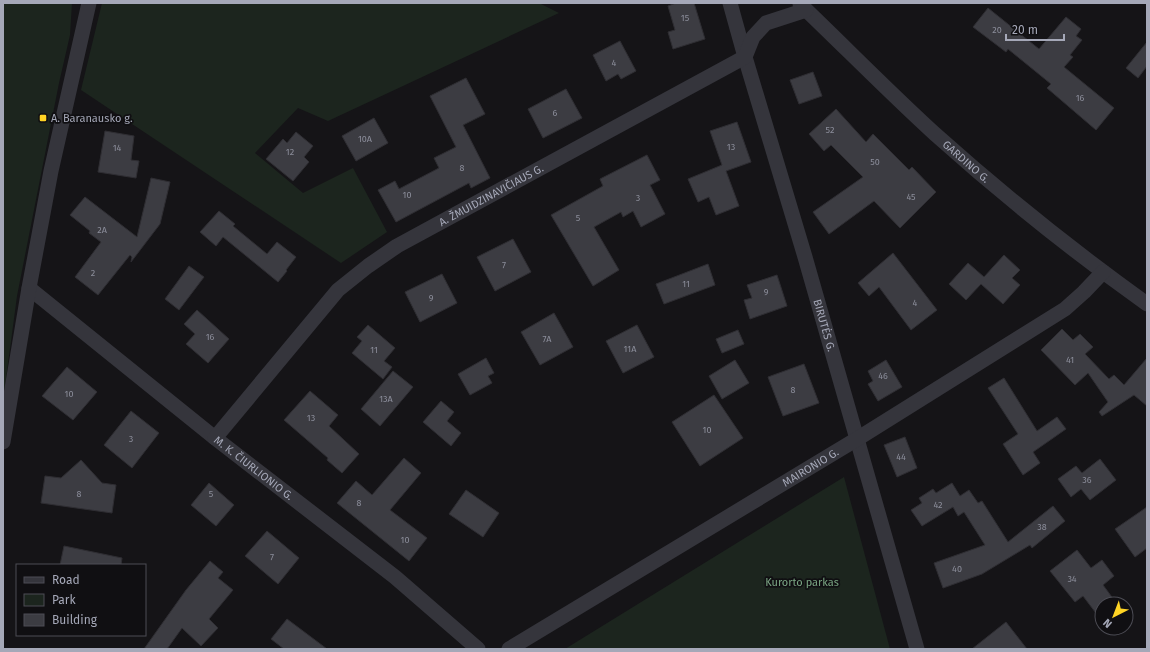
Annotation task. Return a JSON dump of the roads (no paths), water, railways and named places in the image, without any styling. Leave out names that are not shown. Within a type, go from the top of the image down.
[{"type":"street","points":[[3,442],[29,288],[51,171],[89,3]]},
{"type":"street","name":"BIRUTĖS G.","points":[[730,3],[917,649]]},
{"type":"street","points":[[745,58],[753,37],[766,23],[803,6]]},
{"type":"street","name":"GARDINO G.","points":[[803,6],[934,133],[995,187],[1053,234],[1147,304]]},
{"type":"street","name":"A. ŽMUIDZINAVIČIAUS G.","points":[[215,438],[338,290],[368,266],[397,246],[745,58]]},
{"type":"street","name":"MAIRONIO G.","points":[[509,649],[857,439],[1065,308],[1084,292],[1103,272]]},
{"type":"street","name":"M. K. ČIURLIONIO G.","points":[[29,288],[215,438],[395,577],[478,649]]},
{"type":"place","name":"A. Baranausko g.","points":[[43,118]]},
{"type":"park label","name":"Kurorto parkas","points":[[802,582]]}]
